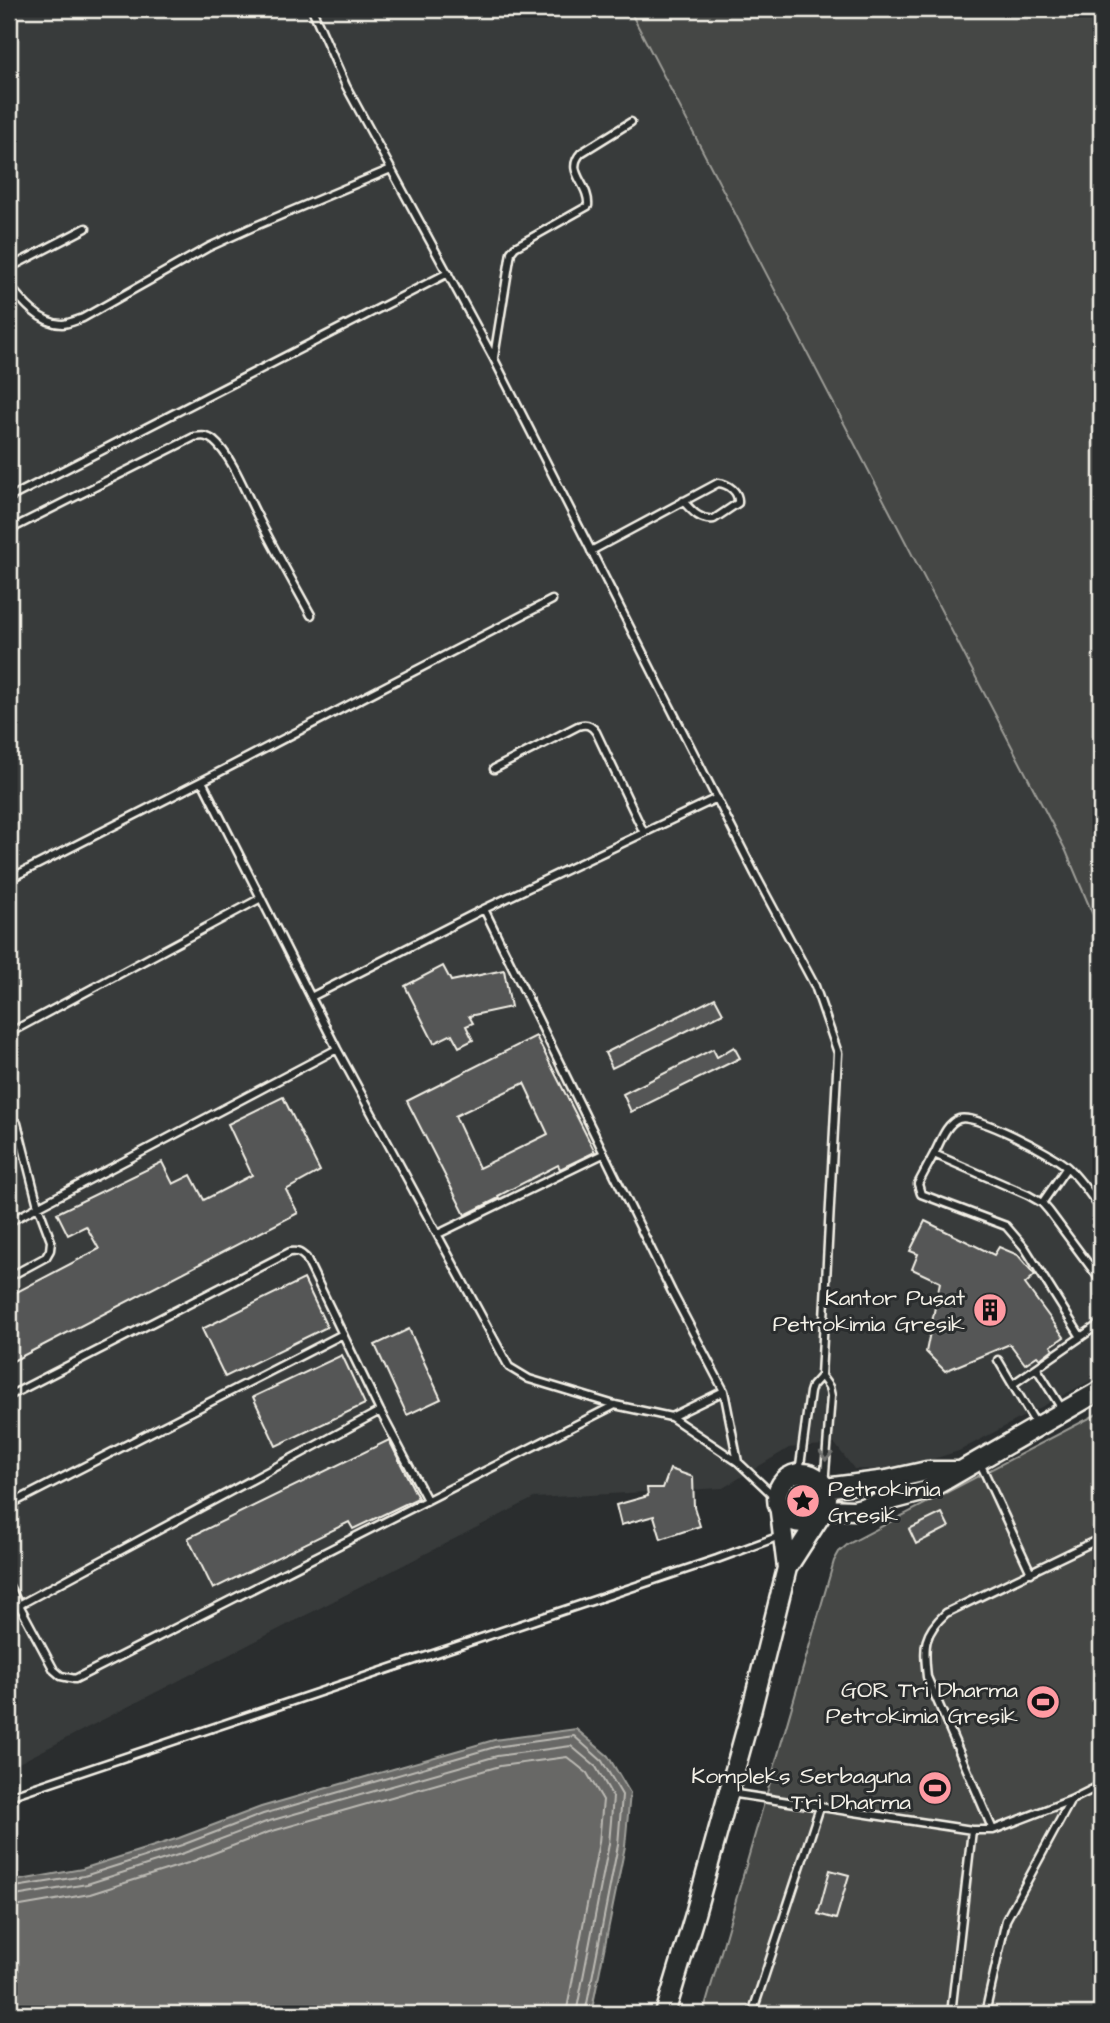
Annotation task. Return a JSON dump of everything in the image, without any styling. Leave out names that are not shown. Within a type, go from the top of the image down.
[{"type":"main road","points":[[778,1505],[792,1522],[799,1524],[808,1523],[823,1512],[854,1510],[926,1491],[1101,1390]]},
{"type":"main road","points":[[825,1487],[887,1480],[927,1471],[962,1471]]},
{"type":"main road","points":[[665,2014],[728,1793],[787,1568],[823,1512],[825,1487],[813,1475],[792,1474],[780,1484],[778,1505],[787,1568]]},
{"type":"lane","points":[[312,9],[346,86],[494,359],[755,874],[815,986],[838,1053],[821,1376],[810,1392],[799,1473]]},
{"type":"lane","points":[[494,359],[509,258],[514,247],[588,206],[589,197],[574,168],[575,160],[581,153],[631,122]]},
{"type":"lane","points":[[9,285],[44,319],[61,324],[83,318],[209,247],[391,169]]},
{"type":"lane","points":[[9,268],[86,228]]},
{"type":"lane","points":[[9,498],[448,273]]},
{"type":"lane","points":[[9,530],[194,437],[204,435],[213,439],[220,447],[239,477],[311,615]]},
{"type":"lane","points":[[591,551],[629,529],[683,501],[721,482],[734,490],[738,498],[738,503],[710,520],[700,517],[683,501]]},
{"type":"lane","points":[[9,879],[552,600]]},
{"type":"lane","points":[[494,769],[578,726],[583,724],[592,727],[644,833]]},
{"type":"lane","points":[[202,781],[337,1049],[509,1367],[529,1378],[615,1405],[671,1417],[738,1462],[778,1505]]},
{"type":"lane","points":[[312,997],[484,909],[717,799]]},
{"type":"lane","points":[[9,1032],[261,898]]},
{"type":"lane","points":[[484,909],[671,1292],[724,1391],[738,1462]]},
{"type":"lane","points":[[9,1222],[337,1049]]},
{"type":"lane","points":[[1081,1337],[1025,1248],[1006,1226],[921,1194],[918,1184],[948,1127],[955,1121],[969,1118],[1032,1144],[1057,1158],[1101,1210]]},
{"type":"lane","points":[[9,1277],[46,1257],[51,1241],[38,1206],[16,1123]]},
{"type":"lane","points":[[438,1234],[603,1154]]},
{"type":"lane","points":[[934,1154],[1042,1203],[1101,1281]]},
{"type":"lane","points":[[1042,1203],[1067,1167]]},
{"type":"lane","points":[[9,1396],[290,1252],[301,1253],[306,1258],[380,1411],[427,1500]]},
{"type":"lane","points":[[1013,1384],[1101,1323]]},
{"type":"lane","points":[[9,1505],[343,1334]]},
{"type":"lane","points":[[998,1360],[1037,1426]]},
{"type":"lane","points":[[1037,1369],[1063,1412]]},
{"type":"lane","points":[[821,1376],[829,1387],[831,1396],[825,1487]]},
{"type":"lane","points":[[671,1417],[724,1391]]},
{"type":"lane","points":[[9,1586],[54,1670],[61,1676],[75,1679],[615,1405]]},
{"type":"lane","points":[[19,1605],[380,1411]]},
{"type":"lane","points":[[979,1461],[1031,1573]]},
{"type":"lane","points":[[9,1796],[717,1559],[783,1534]]},
{"type":"lane","points":[[993,1830],[927,1677],[925,1647],[928,1633],[946,1613],[1101,1538]]},
{"type":"lane","points":[[728,1793],[972,1830],[993,1830],[1071,1800],[1101,1785]]},
{"type":"lane","points":[[985,2014],[1006,1920],[1071,1800]]},
{"type":"lane","points":[[752,2014],[820,1807]]},
{"type":"lane","points":[[951,2014],[972,1830]]},
{"type":"shaded area","name":"Petrokimia Gresik","points":[[9,9],[629,9],[1066,851],[1101,934],[1101,1375],[959,1451],[898,1470],[854,1469],[835,1444],[789,1448],[723,1488],[534,1498],[9,1768]]},
{"type":"shaded area","points":[[629,9],[1101,9],[1101,934],[1066,851]]},
{"type":"shaded area","name":"Kompleks Serbaguna Tri Dharma","points":[[1101,1412],[1101,2014],[703,2014],[834,1561],[839,1552],[848,1544]]},
{"type":"water","points":[[576,1729],[608,1756],[630,1793],[625,1846],[591,2014],[9,2014],[9,1882],[82,1869],[179,1838],[261,1807],[494,1740]]},
{"type":"building","points":[[443,966],[451,981],[504,970],[511,1007],[469,1016],[473,1023],[466,1026],[473,1040],[459,1047],[452,1034],[434,1043],[405,986]]},
{"type":"building","points":[[715,998],[723,1013],[612,1068],[605,1053]]},
{"type":"building","points":[[536,1036],[595,1152],[560,1169],[558,1165],[465,1215],[407,1101]],"holes":[[[524,1083],[548,1134],[479,1168],[455,1116]]]},
{"type":"building","points":[[734,1047],[740,1058],[631,1112],[623,1094],[713,1049],[717,1057]]},
{"type":"building","points":[[283,1097],[320,1171],[286,1190],[298,1213],[9,1363],[9,1296],[99,1249],[86,1226],[68,1235],[57,1213],[162,1162],[173,1184],[191,1175],[204,1200],[252,1175],[228,1124]]},
{"type":"building","name":"Kantor Pusat Petrokimia Gresik","points":[[925,1221],[994,1255],[999,1247],[1018,1255],[1035,1275],[1025,1284],[1064,1337],[1051,1346],[1053,1349],[1040,1359],[1037,1356],[1025,1364],[1010,1344],[945,1371],[926,1352],[940,1282],[912,1269],[918,1254],[910,1251]]},
{"type":"building","points":[[304,1279],[327,1327],[225,1377],[202,1329]]},
{"type":"building","points":[[409,1329],[441,1399],[407,1415],[375,1345]]},
{"type":"building","points":[[342,1355],[365,1404],[276,1446],[253,1397]]},
{"type":"building","points":[[389,1440],[418,1498],[353,1529],[349,1522],[213,1589],[188,1538]]},
{"type":"building","points":[[670,1469],[693,1477],[694,1507],[700,1526],[661,1539],[654,1516],[621,1525],[616,1505],[648,1496],[647,1488],[663,1488]]},
{"type":"building","points":[[942,1513],[949,1527],[916,1544],[909,1529]]},
{"type":"building","points":[[830,1870],[849,1875],[836,1919],[818,1914]]},
{"type":"place","name":"Kantor Pusat Petrokimia Gresik","points":[[990,1310]]},
{"type":"place","name":"Petrokimia Gresik","points":[[803,1501]]},
{"type":"place","name":"GOR Tri Dharma Petrokimia Gresik","points":[[1043,1702]]},
{"type":"place","name":"Kompleks Serbaguna Tri Dharma","points":[[935,1788]]}]
